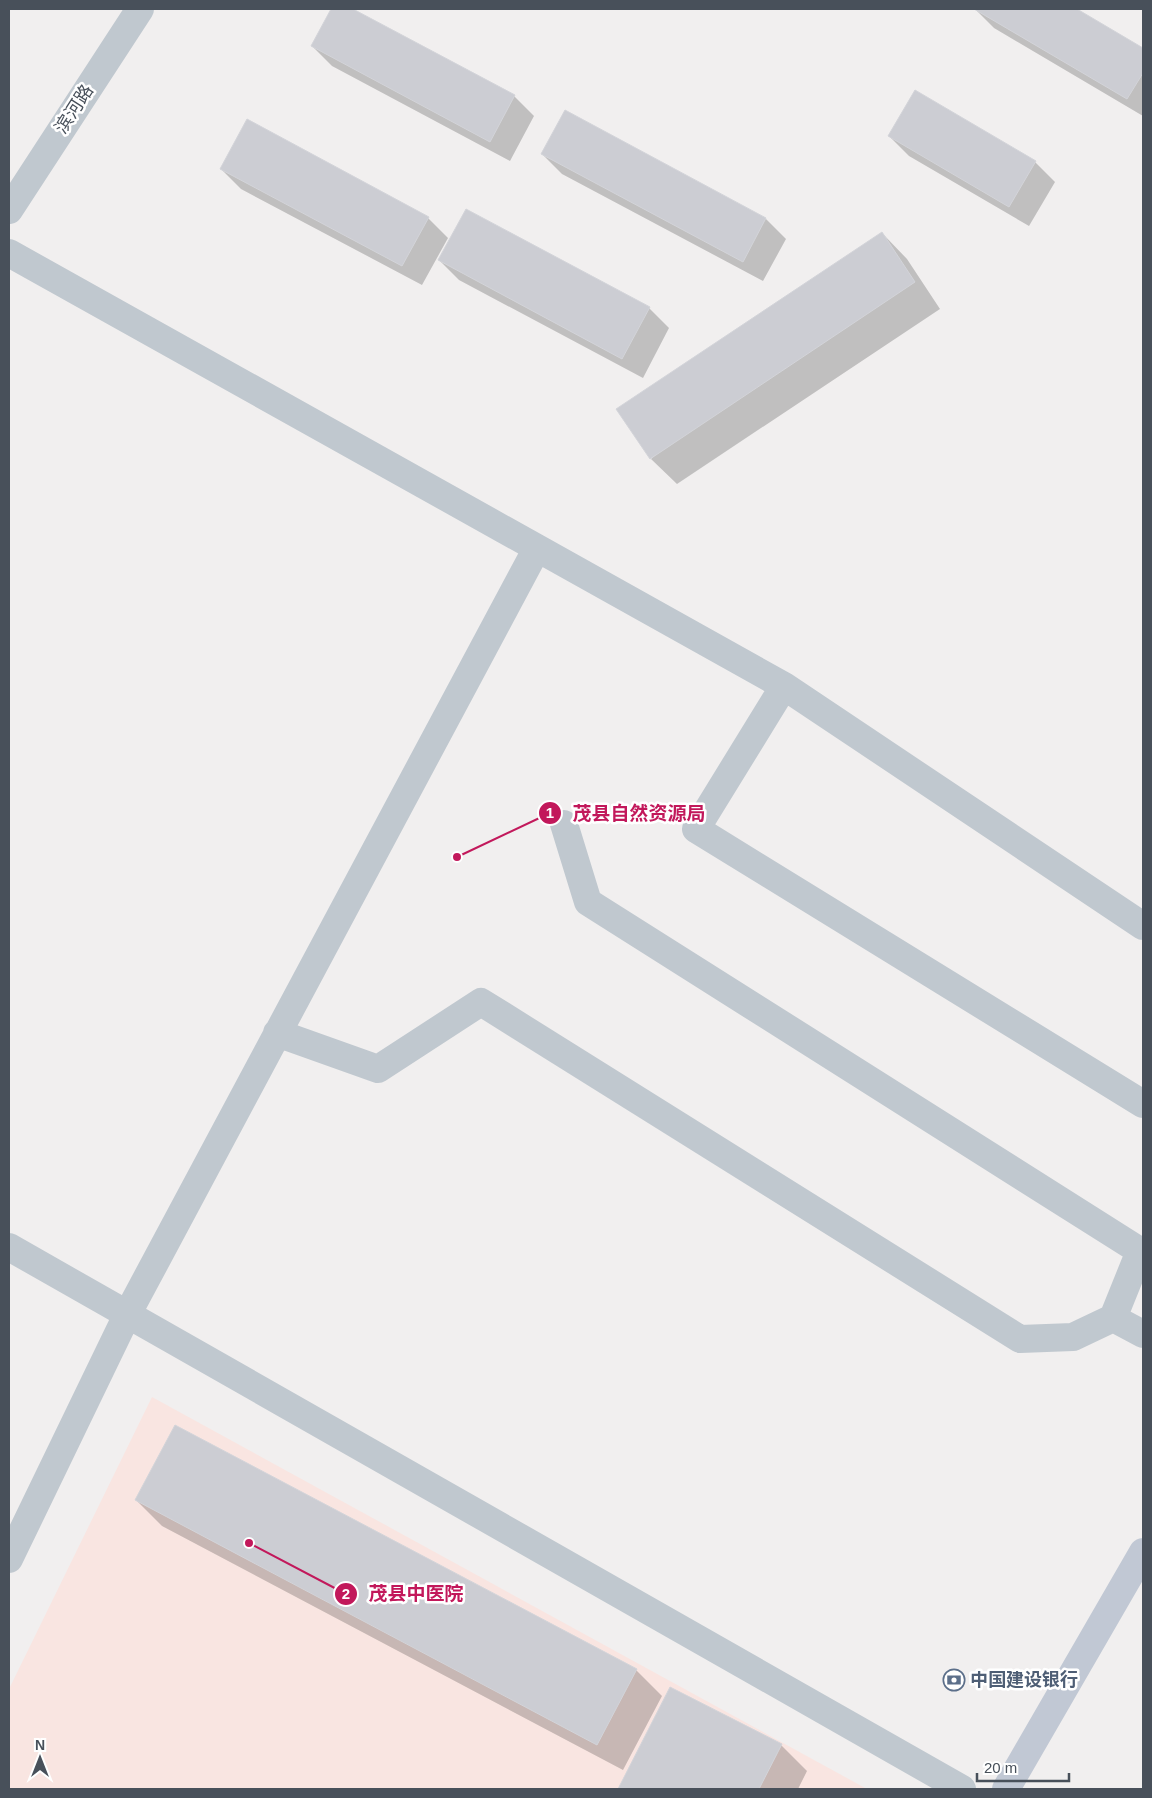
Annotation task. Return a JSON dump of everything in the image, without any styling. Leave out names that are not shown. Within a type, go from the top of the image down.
[{"type":"main road","points":[[1006,1789],[1143,1552]]},
{"type":"street","name":"滨河路","points":[[9,210],[140,9]]},
{"type":"street","points":[[9,253],[784,686],[1143,926]]},
{"type":"street","points":[[9,1559],[127,1315],[537,548]]},
{"type":"street","points":[[784,686],[696,829],[1143,1104]]},
{"type":"street","points":[[278,1034],[378,1068],[481,1002],[1020,1339],[1073,1337],[1113,1318],[1142,1244],[588,902],[564,824]]},
{"type":"street","points":[[9,1247],[962,1789]]},
{"type":"street","points":[[1113,1318],[1143,1334]]},
{"type":"shaded area","points":[[152,1397],[867,1789],[9,1789],[9,1689]]},
{"type":"building","points":[[331,9],[353,9],[515,95],[490,142],[311,46]]},
{"type":"building","points":[[974,9],[1077,9],[1143,48],[1143,73],[1127,99]]},
{"type":"building","points":[[915,90],[1036,161],[1009,207],[888,136]]},
{"type":"building","points":[[565,110],[766,218],[743,262],[541,154]]},
{"type":"building","points":[[247,119],[429,217],[402,266],[220,169]]},
{"type":"building","points":[[466,209],[650,307],[622,359],[438,260]]},
{"type":"building","points":[[882,232],[915,282],[650,459],[616,409]]},
{"type":"building","points":[[175,1425],[637,1669],[597,1745],[135,1500]]},
{"type":"building","points":[[670,1687],[782,1744],[759,1789],[618,1789]]},
{"type":"place","name":"茂县自然资源局","points":[[457,857]]},
{"type":"place","name":"茂县中医院","points":[[249,1543]]},
{"type":"place","name":"中国建设银行","points":[[954,1680]]}]
